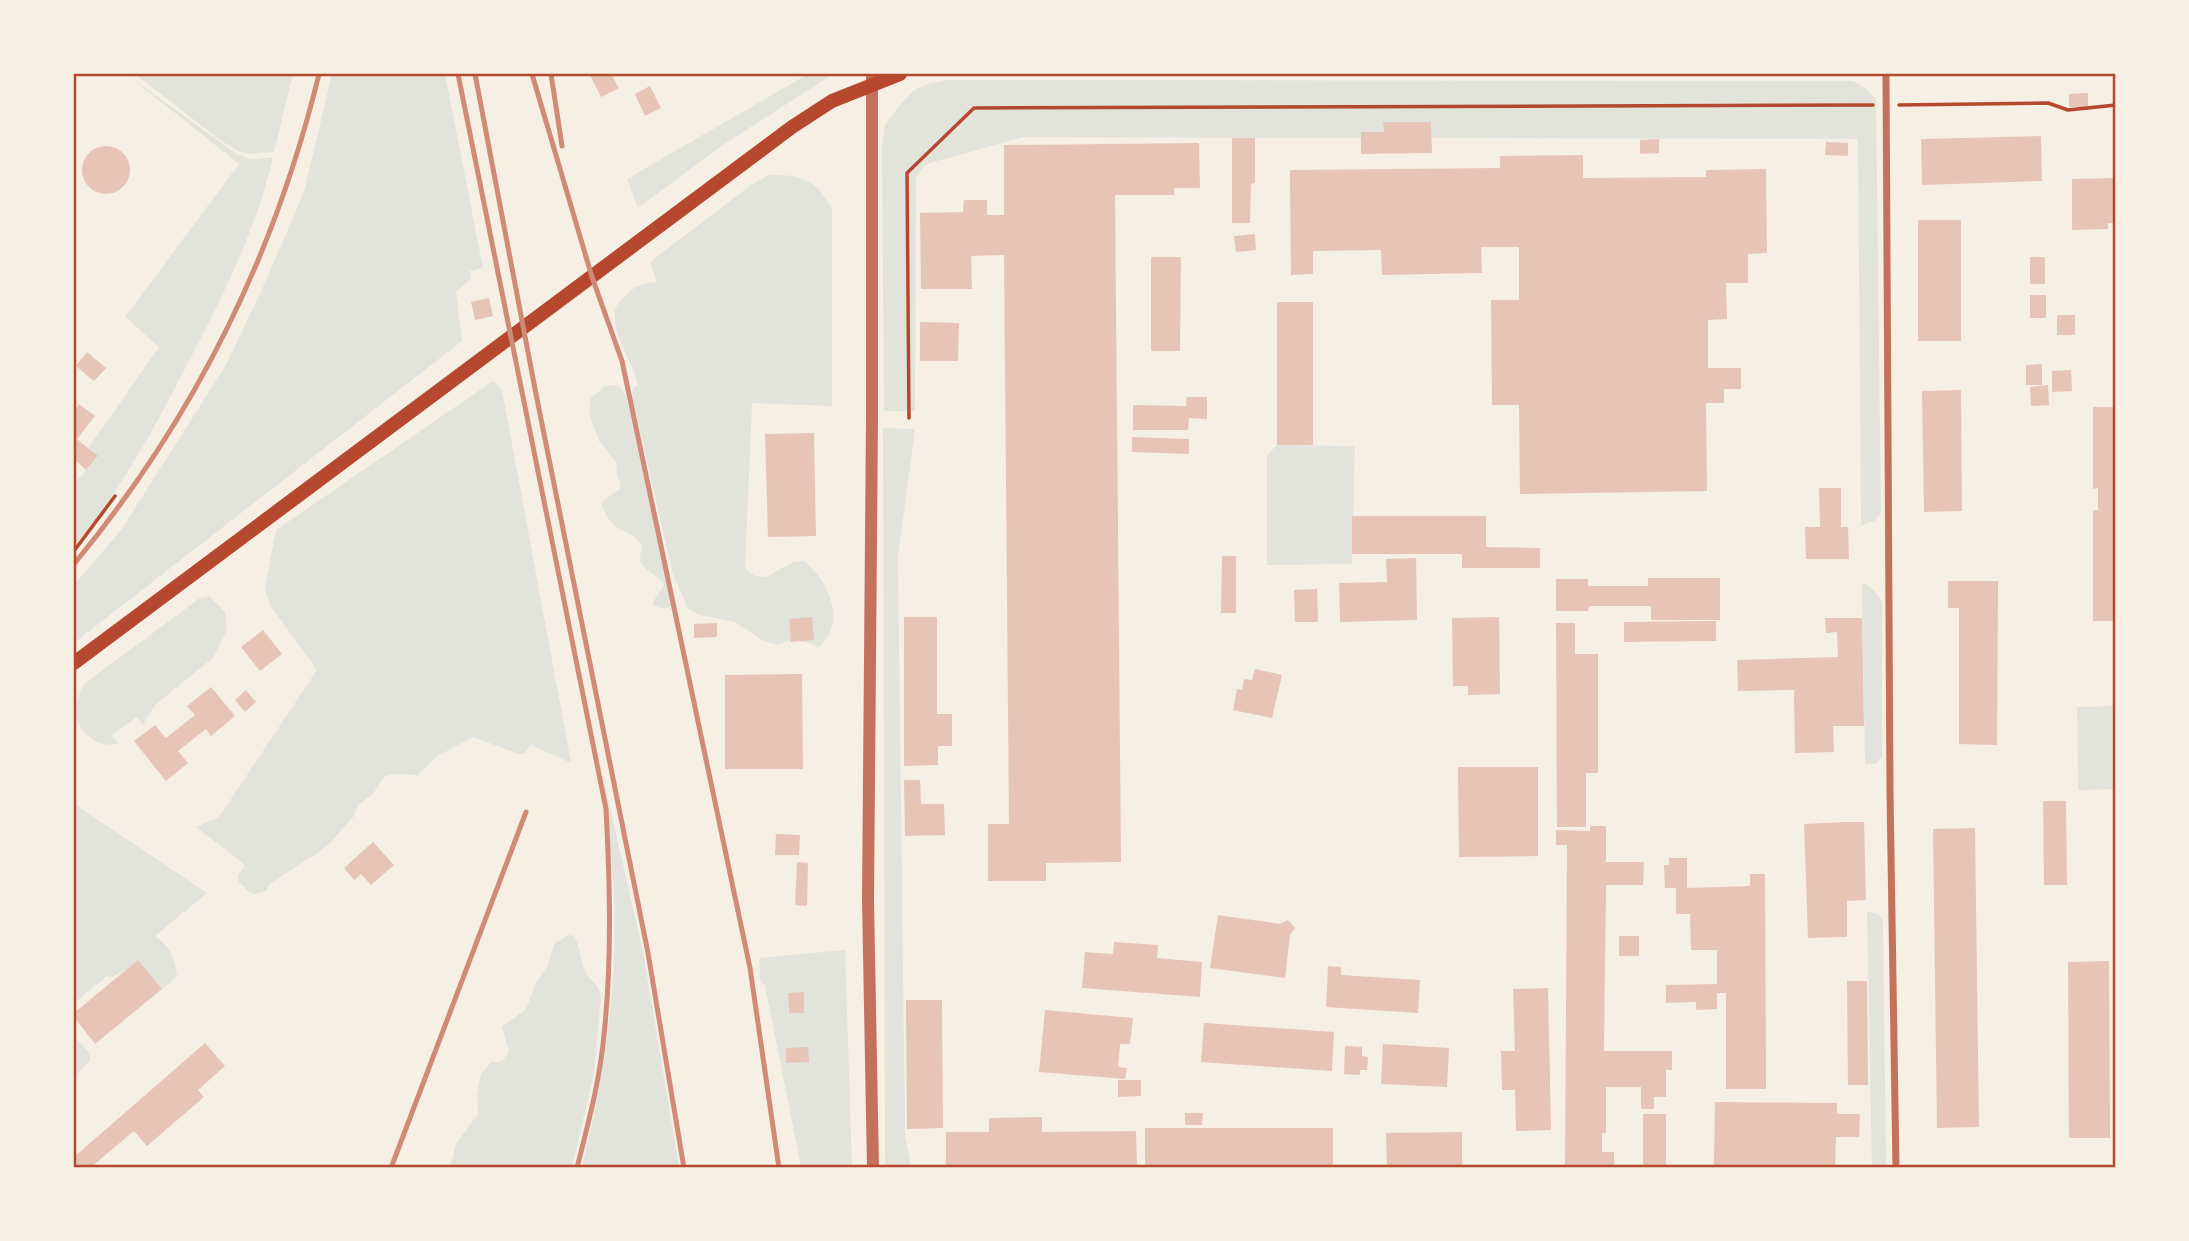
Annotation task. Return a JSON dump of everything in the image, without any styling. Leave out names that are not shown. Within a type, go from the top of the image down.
[{"type":"main road","points":[[74,663],[792,127],[872,79],[900,74]]},
{"type":"street","points":[[1886,74],[1890,793],[1896,1167]]},
{"type":"street","points":[[872,79],[868,899],[873,1167]]},
{"type":"path","points":[[909,418],[907,173],[975,108],[2048,103],[2068,110],[2116,105]]},
{"type":"path","points":[[74,551],[115,496]]},
{"type":"shaded area","points":[[126,74],[237,154],[250,159],[273,157],[249,234],[204,331],[138,454],[108,502],[74,546],[74,484],[98,457],[89,447],[159,347],[125,317],[239,164]]},
{"type":"shaded area","points":[[135,74],[293,74],[274,152],[250,154],[238,151]]},
{"type":"shaded area","points":[[332,74],[445,74],[483,268],[470,271],[471,278],[456,292],[462,341],[74,643],[74,585],[121,530],[226,365],[264,285],[304,192]]},
{"type":"shaded area","points":[[808,74],[833,74],[717,149],[638,208],[627,179]]},
{"type":"shaded area","points":[[948,80],[1853,81],[1866,89],[1876,101],[1881,513],[1876,520],[1861,526],[1858,139],[1431,138],[1431,122],[1384,122],[1384,132],[1361,132],[1361,138],[1024,137],[926,164],[916,177],[915,411],[884,411],[882,148],[885,125],[914,90],[930,83]]},
{"type":"shaded area","points":[[769,175],[791,176],[807,181],[820,191],[832,210],[832,406],[752,403],[745,569],[755,576],[766,577],[791,563],[804,561],[813,569],[827,590],[833,614],[827,637],[819,647],[798,641],[777,645],[762,640],[735,622],[689,610],[673,575],[632,396],[633,388],[638,385],[615,325],[614,315],[618,303],[634,288],[657,282],[650,262],[751,185]]},
{"type":"shaded area","points":[[493,381],[502,390],[571,763],[531,745],[525,753],[519,754],[473,737],[436,757],[418,775],[392,774],[384,777],[373,794],[358,805],[354,816],[330,843],[271,883],[266,891],[255,894],[248,891],[239,882],[238,875],[245,867],[243,863],[196,827],[219,817],[317,670],[270,605],[265,589],[276,530]]},
{"type":"shaded area","points":[[614,385],[622,389],[628,403],[672,606],[667,608],[653,604],[664,584],[641,562],[643,546],[610,521],[601,502],[619,490],[621,485],[616,472],[617,463],[599,441],[589,413],[591,398],[605,386]]},
{"type":"shaded area","points":[[883,428],[915,429],[898,557],[905,1134],[911,1168],[885,1167]]},
{"type":"shaded area","points":[[1277,445],[1355,446],[1352,564],[1267,565],[1267,455]]},
{"type":"shaded area","points":[[1862,583],[1874,590],[1882,603],[1882,757],[1876,764],[1865,764]]},
{"type":"shaded area","points":[[209,596],[225,612],[227,629],[214,657],[155,705],[143,725],[137,717],[112,735],[118,743],[111,745],[97,742],[85,733],[76,713],[84,684],[200,598]]},
{"type":"shaded area","points":[[2115,706],[2115,789],[2078,790],[2077,707]]},
{"type":"shaded area","points":[[603,777],[643,952],[679,1167],[582,1167],[603,1066],[614,963],[614,894]]},
{"type":"shaded area","points":[[74,804],[207,893],[155,936],[168,948],[176,969],[177,976],[163,989],[157,988],[133,967],[129,967],[113,977],[107,976],[74,1003]]},
{"type":"shaded area","points":[[1867,911],[1879,915],[1883,921],[1886,1167],[1872,1167]]},
{"type":"shaded area","points":[[568,935],[574,936],[585,971],[601,996],[594,1073],[572,1167],[450,1167],[456,1144],[478,1114],[477,1095],[481,1074],[491,1062],[502,1060],[509,1051],[502,1027],[526,1009],[537,981],[548,965],[554,944]]},
{"type":"shaded area","points":[[845,950],[852,1167],[801,1167],[765,985],[760,979],[759,958]]},
{"type":"shaded area","points":[[74,1036],[90,1054],[90,1061],[74,1077]]},
{"type":"building","points":[[611,74],[619,88],[601,97],[590,75]]},
{"type":"building","points":[[650,86],[661,108],[645,116],[635,94]]},
{"type":"building","points":[[2088,93],[2088,107],[2069,107],[2069,94]]},
{"type":"building","points":[[1383,122],[1431,122],[1432,153],[1361,154],[1361,132],[1384,132]]},
{"type":"building","points":[[2041,136],[2042,181],[1922,185],[1921,139]]},
{"type":"building","points":[[1232,138],[1255,138],[1255,183],[1251,184],[1250,223],[1232,223]]},
{"type":"building","points":[[1659,139],[1659,153],[1640,154],[1640,140]]},
{"type":"building","points":[[1826,142],[1848,143],[1848,156],[1825,155]]},
{"type":"building","points":[[1199,143],[1200,188],[1174,188],[1174,195],[1115,195],[1121,862],[1046,863],[1046,881],[988,881],[988,824],[1009,824],[1004,255],[971,256],[972,289],[921,289],[920,213],[963,212],[964,200],[987,200],[987,215],[1004,215],[1004,145]]},
{"type":"building","points":[[106,146],[123,153],[130,170],[123,187],[106,194],[89,187],[82,170],[89,153]]},
{"type":"building","points":[[1583,155],[1583,178],[1706,177],[1706,170],[1766,169],[1767,253],[1748,254],[1748,283],[1726,283],[1727,319],[1708,320],[1708,368],[1741,368],[1741,389],[1724,389],[1724,403],[1706,403],[1707,491],[1520,494],[1519,405],[1492,405],[1491,300],[1519,300],[1519,247],[1481,247],[1482,273],[1382,275],[1381,250],[1313,251],[1313,274],[1291,275],[1290,170],[1500,168],[1500,156]]},
{"type":"building","points":[[2116,178],[2116,223],[2108,223],[2108,229],[2072,230],[2072,179]]},
{"type":"building","points":[[1918,220],[1961,220],[1961,341],[1918,341]]},
{"type":"building","points":[[1255,234],[1256,250],[1236,252],[1234,236]]},
{"type":"building","points":[[1151,257],[1181,257],[1180,351],[1151,351]]},
{"type":"building","points":[[2030,257],[2045,257],[2045,284],[2030,284]]},
{"type":"building","points":[[2030,295],[2046,295],[2046,318],[2030,318]]},
{"type":"building","points":[[489,298],[493,316],[475,320],[471,302]]},
{"type":"building","points":[[1277,302],[1313,302],[1313,445],[1277,445]]},
{"type":"building","points":[[2057,315],[2075,315],[2075,335],[2057,335]]},
{"type":"building","points":[[920,322],[959,323],[958,361],[920,361]]},
{"type":"building","points":[[87,352],[106,368],[94,381],[76,366]]},
{"type":"building","points":[[2042,364],[2042,385],[2026,385],[2026,365]]},
{"type":"building","points":[[2071,370],[2072,391],[2052,392],[2052,371]]},
{"type":"building","points":[[2048,385],[2049,405],[2031,406],[2030,387]]},
{"type":"building","points":[[1961,390],[1962,511],[1924,512],[1922,391]]},
{"type":"building","points":[[1187,397],[1207,397],[1207,419],[1189,418],[1188,430],[1133,430],[1133,405],[1186,406]]},
{"type":"building","points":[[79,404],[95,416],[77,439],[74,436],[74,411]]},
{"type":"building","points":[[2093,407],[2116,407],[2116,621],[2093,621],[2093,510],[2098,510],[2098,488],[2093,489]]},
{"type":"building","points":[[814,433],[816,536],[768,537],[765,434]]},
{"type":"building","points":[[1132,437],[1189,439],[1189,454],[1132,452]]},
{"type":"building","points":[[77,439],[98,456],[86,470],[74,459],[74,443]]},
{"type":"building","points":[[1819,488],[1841,488],[1841,527],[1848,527],[1849,559],[1806,559],[1805,527],[1820,527]]},
{"type":"building","points":[[1352,516],[1486,516],[1486,547],[1540,548],[1540,568],[1462,568],[1462,554],[1352,554]]},
{"type":"building","points":[[1222,556],[1236,556],[1236,613],[1221,613]]},
{"type":"building","points":[[1416,558],[1417,620],[1340,622],[1339,583],[1387,582],[1386,559]]},
{"type":"building","points":[[1648,578],[1720,578],[1720,620],[1651,620],[1651,606],[1589,606],[1588,611],[1556,611],[1556,579],[1588,579],[1588,586],[1648,586]]},
{"type":"building","points":[[1948,581],[1998,581],[1997,745],[1959,744],[1959,608],[1948,608]]},
{"type":"building","points":[[1317,589],[1318,622],[1295,622],[1294,590]]},
{"type":"building","points":[[812,617],[814,640],[791,642],[789,619]]},
{"type":"building","points":[[904,617],[937,617],[937,714],[952,714],[952,746],[938,746],[938,765],[904,766]]},
{"type":"building","points":[[1499,617],[1500,694],[1468,695],[1468,686],[1453,686],[1452,618]]},
{"type":"building","points":[[1825,618],[1862,618],[1864,726],[1833,726],[1834,752],[1795,753],[1794,690],[1738,691],[1737,660],[1838,657],[1837,632],[1826,633]]},
{"type":"building","points":[[1716,621],[1716,641],[1624,642],[1624,622]]},
{"type":"building","points":[[717,623],[717,637],[694,638],[694,624]]},
{"type":"building","points":[[1556,623],[1575,623],[1575,654],[1598,654],[1598,773],[1586,773],[1586,827],[1557,827]]},
{"type":"building","points":[[263,630],[282,654],[260,671],[241,647]]},
{"type":"building","points":[[1255,669],[1282,675],[1272,718],[1233,710],[1237,689],[1242,690],[1244,679],[1252,680]]},
{"type":"building","points":[[802,674],[803,769],[725,769],[725,675]]},
{"type":"building","points":[[211,687],[235,716],[211,736],[206,729],[178,751],[188,763],[166,781],[134,741],[155,725],[166,738],[195,715],[187,706]]},
{"type":"building","points":[[246,690],[256,702],[245,712],[235,700]]},
{"type":"building","points":[[1458,767],[1538,767],[1538,856],[1459,857]]},
{"type":"building","points":[[904,780],[920,780],[921,804],[944,804],[945,835],[905,836]]},
{"type":"building","points":[[2043,801],[2066,801],[2067,885],[2044,885]]},
{"type":"building","points":[[1864,822],[1866,900],[1847,901],[1847,937],[1808,938],[1804,824]]},
{"type":"building","points":[[1590,826],[1606,826],[1606,862],[1644,862],[1643,885],[1606,885],[1604,1051],[1672,1051],[1672,1070],[1666,1070],[1666,1097],[1654,1097],[1654,1109],[1641,1109],[1641,1087],[1606,1087],[1606,1133],[1602,1133],[1602,1152],[1614,1152],[1614,1167],[1565,1167],[1567,845],[1556,845],[1556,830],[1590,831]]},
{"type":"building","points":[[1975,828],[1979,1127],[1937,1128],[1933,829]]},
{"type":"building","points":[[776,834],[800,835],[799,855],[775,855]]},
{"type":"building","points":[[373,842],[394,865],[371,885],[361,874],[354,880],[344,868]]},
{"type":"building","points":[[1669,858],[1687,858],[1687,888],[1750,886],[1750,874],[1765,874],[1766,1089],[1726,1089],[1726,993],[1717,993],[1717,1009],[1696,1010],[1696,1002],[1666,1003],[1666,985],[1717,984],[1717,950],[1691,950],[1690,914],[1676,914],[1676,888],[1665,888],[1664,865],[1669,865]]},
{"type":"building","points":[[797,862],[808,863],[807,906],[795,905]]},
{"type":"building","points":[[1218,915],[1280,924],[1288,920],[1295,928],[1290,935],[1285,978],[1210,968]]},
{"type":"building","points":[[1619,936],[1639,936],[1639,956],[1619,956]]},
{"type":"building","points":[[1114,942],[1158,945],[1157,958],[1202,962],[1200,997],[1082,988],[1085,952],[1113,954]]},
{"type":"building","points":[[138,960],[162,989],[95,1044],[74,1017],[74,1013]]},
{"type":"building","points":[[2109,961],[2110,1138],[2069,1138],[2068,962]]},
{"type":"building","points":[[1328,966],[1341,967],[1341,975],[1420,980],[1418,1013],[1326,1007]]},
{"type":"building","points":[[1847,981],[1867,981],[1868,1085],[1848,1085]]},
{"type":"building","points":[[1548,988],[1551,1130],[1516,1131],[1515,1090],[1502,1090],[1501,1051],[1515,1051],[1513,989]]},
{"type":"building","points":[[804,992],[804,1013],[789,1013],[788,993]]},
{"type":"building","points":[[906,1000],[942,1000],[943,1128],[907,1129]]},
{"type":"building","points":[[1045,1010],[1133,1018],[1130,1044],[1120,1044],[1118,1067],[1127,1068],[1125,1079],[1039,1072]]},
{"type":"building","points":[[1204,1023],[1334,1032],[1332,1071],[1201,1062]]},
{"type":"building","points":[[205,1043],[225,1066],[198,1090],[204,1097],[147,1146],[134,1131],[91,1167],[74,1167],[74,1157]]},
{"type":"building","points":[[1383,1044],[1449,1048],[1447,1087],[1381,1084]]},
{"type":"building","points":[[1345,1046],[1362,1047],[1362,1056],[1368,1057],[1367,1070],[1360,1070],[1360,1075],[1344,1074]]},
{"type":"building","points":[[808,1047],[809,1062],[786,1063],[786,1048]]},
{"type":"building","points":[[1118,1080],[1141,1080],[1141,1096],[1118,1097]]},
{"type":"building","points":[[1715,1102],[1837,1103],[1837,1114],[1860,1114],[1859,1137],[1836,1137],[1835,1167],[1714,1166]]},
{"type":"building","points":[[1185,1113],[1203,1113],[1202,1125],[1185,1125]]},
{"type":"building","points":[[1643,1114],[1666,1114],[1666,1167],[1643,1167]]},
{"type":"building","points":[[1042,1117],[1042,1132],[1136,1131],[1137,1167],[946,1167],[946,1132],[989,1132],[989,1118]]},
{"type":"building","points":[[1145,1128],[1333,1128],[1333,1167],[1145,1167]]},
{"type":"building","points":[[1462,1132],[1462,1167],[1387,1167],[1386,1133]]},
{"type":"railway","points":[[74,564],[117,509],[156,452],[225,333],[254,271],[279,207],[319,74]]},
{"type":"railway","points":[[458,74],[606,809],[610,922],[607,1007],[597,1085],[577,1168]]},
{"type":"railway","points":[[475,74],[648,953],[684,1168]]},
{"type":"railway","points":[[532,74],[592,277],[622,361],[750,968],[779,1168]]},
{"type":"railway","points":[[551,74],[562,146]]},
{"type":"railway","points":[[391,1168],[526,812]]}]
